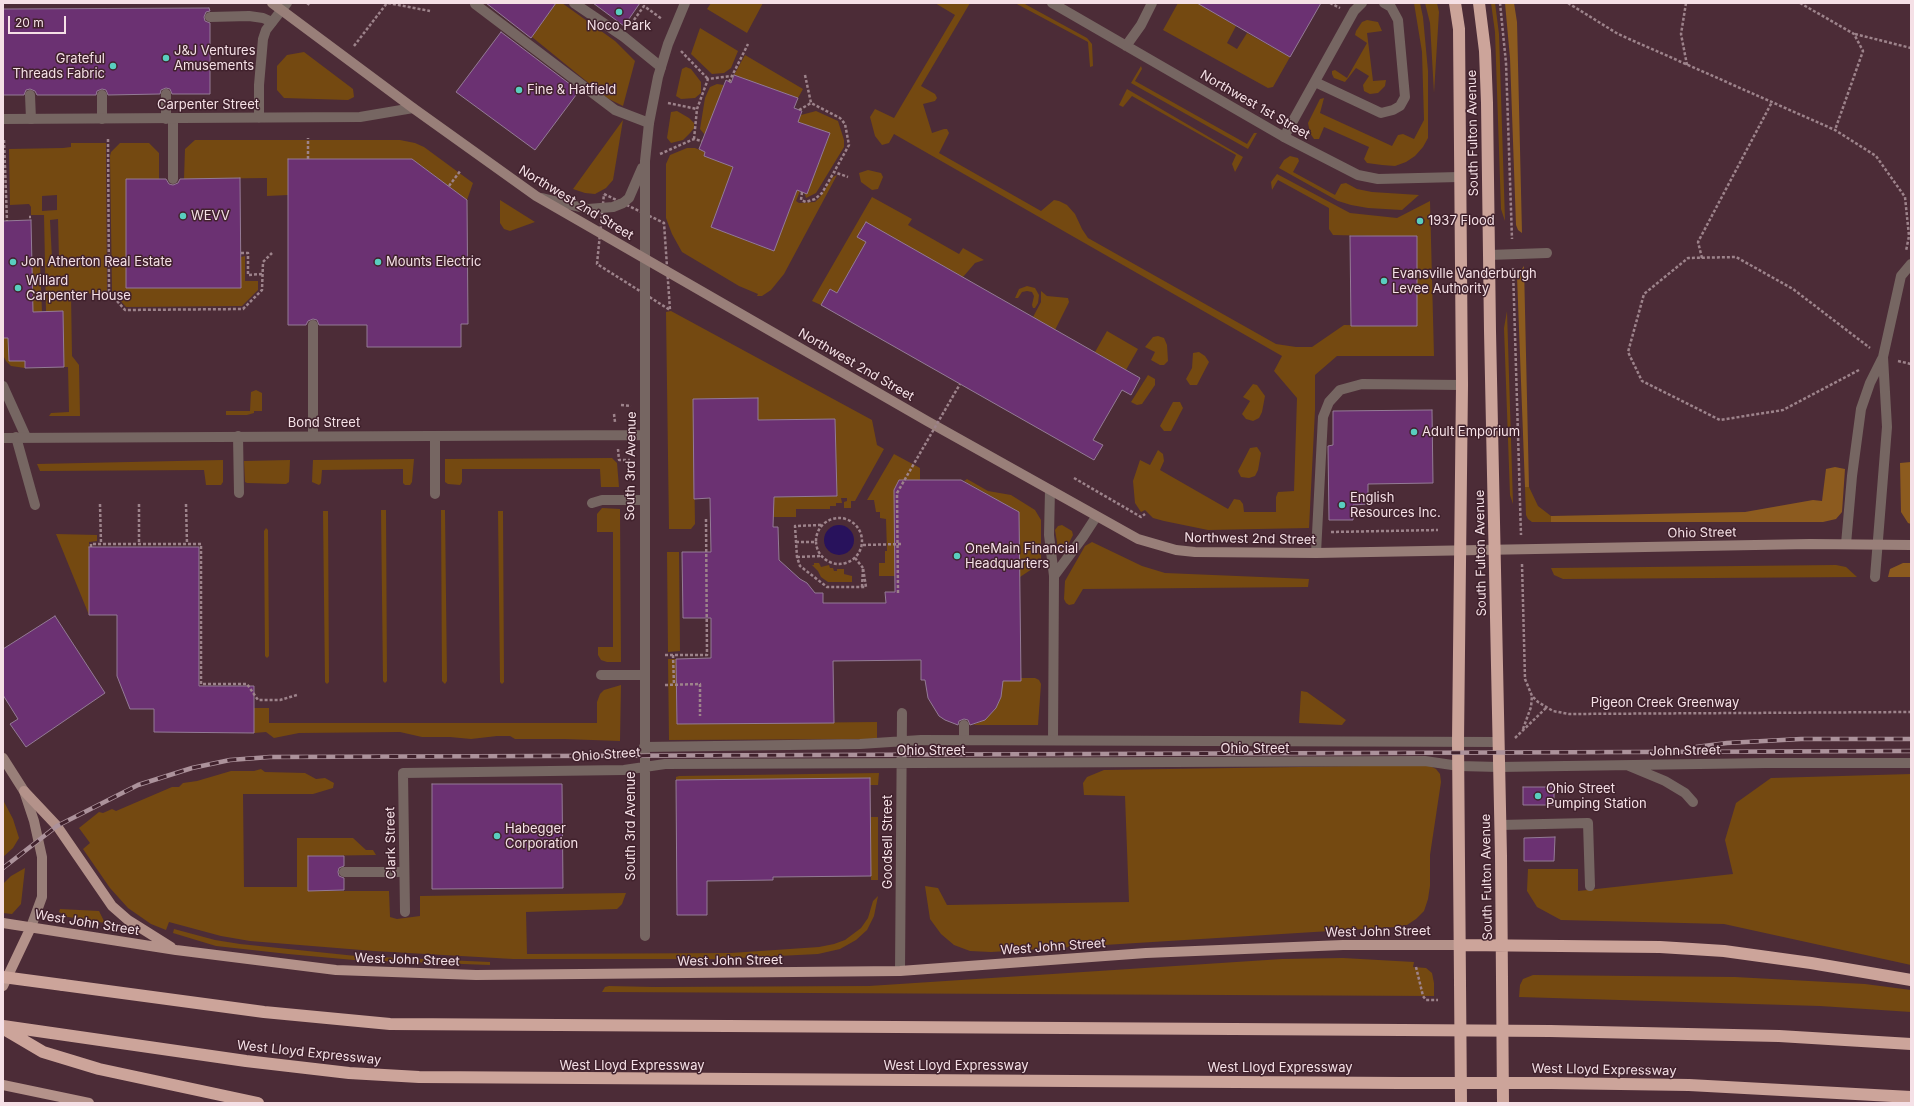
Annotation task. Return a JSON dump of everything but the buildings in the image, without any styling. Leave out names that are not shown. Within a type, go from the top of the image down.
[{"type":"highway","name":"South Fulton Avenue","points":[[1455,3],[1458,29],[1462,385],[1458,741],[1461,945],[1461,1103]]},
{"type":"highway","name":"South Fulton Avenue","points":[[1479,3],[1485,51],[1499,742],[1503,1103]]},
{"type":"highway","points":[[1461,945],[1660,947],[1724,951],[1811,963],[1911,980]]},
{"type":"highway","points":[[3,977],[264,1012],[390,1024],[1550,1031],[1779,1036],[1911,1044]]},
{"type":"highway","points":[[3,1027],[43,1052],[99,1069],[258,1103]]},
{"type":"highway","name":"West Lloyd Expressway","points":[[3,1027],[246,1061],[349,1073],[418,1077],[1551,1083],[1689,1085],[1911,1097]]},
{"type":"main road","name":"Northwest 2nd Street","points":[[272,3],[284,6],[345,58],[536,196],[1138,539],[1176,550],[1195,552],[1316,553],[1494,551]]},
{"type":"main road","name":"Ohio Street","points":[[1494,551],[1846,544],[1911,545]]},
{"type":"main road","points":[[3,758],[24,791],[57,826],[112,906],[128,920],[176,950]]},
{"type":"main road","points":[[3,986],[32,927],[42,897],[44,875],[42,857],[34,821],[24,791]]},
{"type":"main road","name":"West John Street","points":[[3,923],[176,950],[336,970],[476,976],[900,971],[1146,953],[1344,945],[1461,945]]},
{"type":"main road","points":[[3,1085],[89,1103]]},
{"type":"street","points":[[574,3],[622,36],[661,67]]},
{"type":"street","name":"South 3rd Avenue","points":[[645,936],[645,161],[653,99],[661,67],[685,3]]},
{"type":"street","name":"Northwest 1st Street","points":[[1052,3],[1284,137],[1358,175],[1378,179],[1459,177]]},
{"type":"street","points":[[1126,46],[1141,25],[1152,3]]},
{"type":"street","points":[[1284,137],[1354,11],[1362,3]]},
{"type":"street","points":[[1315,82],[1381,113],[1393,110],[1400,106],[1405,97],[1398,20],[1391,7],[1384,3]]},
{"type":"street","points":[[475,4],[615,110],[649,123]]},
{"type":"street","points":[[259,118],[261,49],[266,30],[284,6]]},
{"type":"street","points":[[210,17],[249,16],[263,18],[272,22]]},
{"type":"street","points":[[166,94],[170,119],[173,179]]},
{"type":"street","points":[[30,95],[31,119]]},
{"type":"street","points":[[102,95],[102,119]]},
{"type":"street","name":"Carpenter Street","points":[[3,119],[360,117],[413,108]]},
{"type":"street","points":[[536,196],[588,210],[613,207],[623,203],[629,198],[645,161]]},
{"type":"street","points":[[1489,255],[1547,253]]},
{"type":"street","points":[[1846,544],[1852,476],[1861,409],[1870,383],[1883,357],[1901,276],[1911,264]]},
{"type":"street","points":[[313,325],[313,436]]},
{"type":"street","points":[[1874,577],[1887,427],[1883,357]]},
{"type":"street","points":[[1316,553],[1323,418],[1329,402],[1340,390],[1362,384],[1462,385]]},
{"type":"street","points":[[3,386],[21,437],[35,505]]},
{"type":"street","points":[[238,436],[239,493]]},
{"type":"street","name":"Bond Street","points":[[3,438],[238,436],[644,436]]},
{"type":"street","points":[[435,494],[436,436]]},
{"type":"street","points":[[1050,490],[1049,535],[1054,576],[1053,740]]},
{"type":"street","points":[[592,503],[602,500],[644,500]]},
{"type":"street","points":[[1054,576],[1068,559],[1096,516]]},
{"type":"street","points":[[601,675],[644,675]]},
{"type":"street","name":"Goodsell Street","points":[[900,971],[902,713]]},
{"type":"street","points":[[964,725],[964,740]]},
{"type":"street","name":"Ohio Street","points":[[644,748],[964,740],[1499,742]]},
{"type":"street","name":"Ohio Street","points":[[403,773],[624,770],[644,766],[673,764],[1426,761],[1459,766]]},
{"type":"street","name":"John Street","points":[[1459,766],[1766,762],[1911,763]]},
{"type":"street","points":[[1626,765],[1665,781],[1684,793],[1693,802]]},
{"type":"street","name":"Clark Street","points":[[403,773],[405,912]]},
{"type":"street","points":[[1500,825],[1588,824],[1590,886]]},
{"type":"street","points":[[344,872],[404,872]]},
{"type":"path","points":[[307,3],[311,6]]},
{"type":"path","points":[[345,58],[387,3],[430,10]]},
{"type":"path","points":[[1568,3],[1618,34],[1835,130],[1876,156],[1905,198],[1909,236],[1901,276]]},
{"type":"path","points":[[1686,3],[1681,34],[1687,64]]},
{"type":"path","points":[[1800,3],[1854,34],[1911,48]]},
{"type":"path","points":[[622,36],[644,6],[675,28]]},
{"type":"path","points":[[1835,130],[1863,51],[1854,34]]},
{"type":"path","points":[[670,40],[708,79]]},
{"type":"path","points":[[729,82],[748,44]]},
{"type":"path","points":[[805,75],[811,103]]},
{"type":"path","points":[[708,79],[732,76]]},
{"type":"path","points":[[694,139],[697,109],[708,79]]},
{"type":"path","points":[[653,99],[697,109]]},
{"type":"path","points":[[1702,258],[1698,242],[1772,102]]},
{"type":"path","points":[[799,110],[811,103]]},
{"type":"path","points":[[802,192],[801,200],[806,202],[815,199],[822,194],[849,145],[845,124],[840,118],[811,103]]},
{"type":"path","points":[[308,138],[308,159]]},
{"type":"path","points":[[108,139],[109,292],[125,310],[243,309],[262,290],[263,262],[272,254]]},
{"type":"path","points":[[645,161],[694,139],[702,141]]},
{"type":"path","points":[[4,140],[7,221]]},
{"type":"path","points":[[449,186],[461,170]]},
{"type":"path","points":[[834,172],[848,177]]},
{"type":"path","points":[[241,253],[248,253],[248,275],[262,274]]},
{"type":"path","points":[[1736,257],[1794,289],[1883,357],[1783,410],[1720,420],[1642,381],[1628,352],[1644,294],[1688,258],[1736,257]]},
{"type":"path","points":[[32,260],[43,259]]},
{"type":"path","points":[[898,593],[897,494],[960,384]]},
{"type":"path","points":[[1074,478],[1141,517],[1144,514]]},
{"type":"path","points":[[100,504],[101,544]]},
{"type":"path","points":[[139,504],[139,544]]},
{"type":"path","points":[[186,504],[187,544]]},
{"type":"path","points":[[797,557],[821,556],[835,564],[850,562],[855,558],[862,545],[859,528],[846,518],[838,517],[830,519],[822,525],[816,537],[816,542],[821,556]]},
{"type":"path","points":[[665,655],[706,655],[706,518]]},
{"type":"path","points":[[822,525],[795,526],[797,557],[800,566],[827,587],[866,587],[863,568],[855,558]]},
{"type":"path","points":[[1318,532],[1438,530]]},
{"type":"path","points":[[796,542],[816,542]]},
{"type":"path","points":[[91,547],[91,544],[201,544],[201,684],[247,684],[258,700],[280,700],[297,695]]},
{"type":"path","points":[[862,545],[902,544]]},
{"type":"path","points":[[1523,590],[1524,669],[1527,686],[1532,696],[1531,707],[1522,731],[1546,708]]},
{"type":"path","points":[[673,655],[674,685]]},
{"type":"path","points":[[665,685],[700,684],[700,716]]},
{"type":"path","name":"Pigeon Creek Greenway","points":[[1532,696],[1546,708],[1569,714],[1911,712]]},
{"type":"path","points":[[1416,967],[1423,996],[1426,1000],[1438,1000]]},
{"type":"shaded area","points":[[556,3],[562,3],[615,41],[635,61],[623,106],[607,98],[532,37]]},
{"type":"shaded area","points":[[711,3],[763,3],[747,33],[707,9]]},
{"type":"shaded area","points":[[935,3],[970,3],[921,86],[935,94],[937,98],[935,101],[923,104],[932,133],[947,129],[949,133],[939,153],[1041,211],[1054,200],[1067,205],[1075,214],[1088,238],[1276,344],[1296,347],[1312,347],[1344,325],[1417,326],[1417,237],[1333,235],[1329,229],[1329,208],[1278,180],[1272,190],[1271,182],[1277,174],[1350,213],[1397,218],[1430,201],[1434,356],[1337,356],[1315,375],[1315,410],[1309,528],[1208,530],[1153,518],[1145,510],[1141,512],[1135,503],[1133,481],[1140,460],[1150,465],[1158,450],[1163,454],[1164,461],[1160,470],[1228,509],[1234,499],[1240,500],[1243,504],[1244,512],[1276,512],[1276,497],[1278,492],[1294,491],[1297,398],[1274,371],[1282,356],[894,134],[889,143],[882,145],[875,136],[870,117],[875,109],[894,118],[955,15]]},
{"type":"shaded area","points":[[1015,3],[1023,3],[1087,38],[1092,44],[1093,66],[1090,67],[1088,42]]},
{"type":"shaded area","points":[[1178,3],[1197,3],[1236,26],[1227,43],[1237,49],[1247,33],[1290,57],[1273,87],[1268,88],[1163,30]]},
{"type":"shaded area","points":[[1414,3],[1420,3],[1423,17],[1428,71],[1428,138],[1423,147],[1415,156],[1406,162],[1395,166],[1367,163],[1364,159],[1369,147],[1324,127],[1319,139],[1314,139],[1310,133],[1308,123],[1320,99],[1324,98],[1320,113],[1392,146],[1398,135],[1403,134],[1414,139],[1424,120],[1422,52]]},
{"type":"shaded area","points":[[1425,3],[1437,3],[1439,12],[1434,93],[1430,23]]},
{"type":"shaded area","points":[[1491,3],[1495,3],[1499,34],[1505,221],[1501,209],[1495,32]]},
{"type":"shaded area","points":[[1505,3],[1514,3],[1517,22],[1522,233],[1518,230],[1516,225],[1510,58]]},
{"type":"shaded area","points":[[1367,20],[1378,22],[1382,31],[1367,33],[1373,81],[1386,80],[1385,86],[1378,93],[1370,94],[1364,91],[1363,85],[1369,76],[1356,68],[1345,82],[1334,78],[1332,74],[1332,71],[1335,70],[1347,78],[1367,43],[1355,35],[1362,22]]},
{"type":"shaded area","points":[[700,28],[738,51],[731,68],[724,73],[712,74],[691,54]]},
{"type":"shaded area","points":[[304,52],[353,89],[354,97],[348,100],[284,98],[277,90],[277,66],[287,55]]},
{"type":"shaded area","points":[[745,55],[803,89],[798,98],[734,75]]},
{"type":"shaded area","points":[[1141,66],[1142,69],[1135,81],[1247,144],[1254,133],[1257,133],[1248,149],[1131,83]]},
{"type":"shaded area","points":[[686,67],[691,69],[701,82],[701,93],[695,98],[681,99],[676,96],[682,69]]},
{"type":"shaded area","points":[[717,84],[724,85],[705,135],[700,129],[705,98],[710,87]]},
{"type":"shaded area","points":[[1127,89],[1243,157],[1235,172],[1232,164],[1236,155],[1132,96],[1123,107],[1119,105]]},
{"type":"shaded area","points":[[677,111],[689,118],[694,123],[694,128],[683,140],[671,143],[667,138],[671,112]]},
{"type":"shaded area","points":[[816,111],[838,121],[844,140],[844,147],[816,193],[806,198],[804,192],[807,193],[830,134],[798,122],[801,115]]},
{"type":"shaded area","points":[[623,120],[613,180],[606,188],[595,194],[585,193],[573,189]]},
{"type":"shaded area","points":[[195,140],[400,140],[415,143],[424,147],[473,183],[467,200],[412,159],[288,159],[288,195],[267,196],[267,178],[184,179],[185,149]]},
{"type":"shaded area","points":[[71,143],[106,143],[107,293],[71,294],[72,356],[79,365],[80,416],[49,416],[51,413],[69,412],[68,367],[64,367],[63,312],[46,312],[44,215],[31,215],[31,207],[29,204],[10,205],[9,149],[71,147]],"holes":[[[57,195],[57,210],[42,211],[42,196]],[[58,219],[59,259],[52,259],[50,220]]]},
{"type":"shaded area","points":[[120,143],[149,143],[159,153],[159,179],[126,179],[126,288],[241,288],[241,257],[245,256],[245,281],[258,281],[258,290],[242,306],[126,307],[112,291],[110,156],[111,152]]},
{"type":"shaded area","points":[[687,148],[695,148],[705,152],[704,156],[733,167],[711,227],[773,251],[797,190],[800,191],[796,201],[799,203],[815,202],[833,177],[837,175],[784,274],[771,290],[762,296],[757,296],[758,294],[739,286],[682,252],[672,234],[666,218],[666,164],[670,155]]},
{"type":"shaded area","points":[[1290,156],[1298,158],[1299,161],[1293,172],[1335,195],[1341,184],[1346,183],[1357,189],[1372,192],[1419,195],[1402,210],[1368,208],[1351,205],[1338,201],[1279,168],[1284,160]]},
{"type":"shaded area","points":[[868,170],[881,173],[883,177],[878,189],[872,190],[861,182],[859,173]]},
{"type":"shaded area","points":[[872,197],[912,219],[908,225],[959,254],[963,248],[984,260],[975,263],[963,277],[866,223],[858,237],[866,242],[837,293],[830,289],[821,305],[812,301]]},
{"type":"shaded area","points":[[500,200],[535,222],[510,231],[504,229],[500,223]]},
{"type":"shaded area","points":[[32,264],[40,264],[42,312],[18,313],[18,302],[33,301]]},
{"type":"shaded area","points":[[1524,266],[1529,487],[1525,487],[1517,276]]},
{"type":"shaded area","points":[[1027,286],[1035,288],[1039,295],[1038,303],[1035,308],[1033,308],[1032,305],[1034,296],[1032,292],[1022,292],[1018,298],[1015,298],[1019,289]]},
{"type":"shaded area","points":[[1041,291],[1047,296],[1068,298],[1069,302],[1055,330],[1033,317],[1041,302]]},
{"type":"shaded area","points":[[671,311],[872,420],[877,445],[884,449],[855,501],[851,501],[851,508],[844,508],[844,502],[847,501],[847,498],[841,498],[842,503],[836,503],[836,506],[830,506],[830,509],[796,509],[796,517],[773,517],[774,497],[837,496],[835,419],[758,420],[758,398],[693,399],[695,524],[691,529],[669,529],[666,312]]},
{"type":"shaded area","points":[[1507,311],[1513,504],[1510,495],[1504,328]]},
{"type":"shaded area","points":[[1107,331],[1138,349],[1126,370],[1095,352]]},
{"type":"shaded area","points":[[1158,336],[1164,338],[1167,345],[1168,361],[1164,365],[1160,365],[1151,360],[1155,352],[1145,347],[1153,337]]},
{"type":"shaded area","points":[[3,338],[8,338],[9,361],[25,361],[25,368],[11,366],[6,361],[3,355]]},
{"type":"shaded area","points":[[1199,352],[1205,356],[1209,362],[1197,385],[1190,385],[1186,379],[1192,368],[1193,353]]},
{"type":"shaded area","points":[[1148,375],[1155,379],[1155,385],[1142,404],[1137,405],[1131,402]]},
{"type":"shaded area","points":[[1253,384],[1257,385],[1265,396],[1262,412],[1259,418],[1253,421],[1246,419],[1242,414],[1250,401],[1243,397]]},
{"type":"shaded area","points":[[256,390],[262,393],[262,411],[254,411],[254,413],[247,415],[226,415],[226,411],[250,411],[251,392]]},
{"type":"shaded area","points":[[1173,402],[1180,402],[1183,408],[1171,431],[1164,431],[1160,426]]},
{"type":"shaded area","points":[[1257,447],[1261,453],[1258,470],[1255,476],[1249,478],[1241,477],[1238,471],[1250,448]]},
{"type":"shaded area","points":[[894,454],[920,468],[920,480],[902,576],[879,576],[879,563],[885,563],[885,551],[887,551],[886,519],[880,518],[880,512],[876,512],[874,500],[867,500]]},
{"type":"shaded area","points":[[612,458],[617,463],[619,487],[601,487],[600,469],[462,469],[462,482],[460,485],[448,484],[445,482],[445,459]]},
{"type":"shaded area","points":[[414,459],[412,482],[410,485],[405,485],[403,483],[403,469],[322,470],[321,483],[319,485],[312,482],[313,460]]},
{"type":"shaded area","points":[[223,460],[223,482],[221,485],[206,485],[204,470],[40,471],[37,464]]},
{"type":"shaded area","points":[[290,460],[289,482],[286,484],[245,482],[244,461]]},
{"type":"shaded area","points":[[1911,462],[1911,524],[1908,523],[1901,512],[1900,463]]},
{"type":"shaded area","points":[[1835,467],[1845,469],[1842,512],[1836,519],[1823,522],[1551,522],[1551,516],[1745,512],[1813,500],[1822,501],[1826,469]]},
{"type":"shaded area","points":[[967,479],[988,491],[1011,495],[1035,510],[1041,520],[1041,563],[1020,577],[1019,512],[964,481]]},
{"type":"shaded area","points":[[1525,487],[1529,487],[1538,506],[1551,516],[1551,522],[1532,522],[1528,519],[1526,515]]},
{"type":"shaded area","points":[[602,508],[620,509],[621,662],[607,662],[601,660],[598,655],[598,647],[613,647],[613,532],[597,532],[597,514]]},
{"type":"shaded area","points":[[381,510],[386,510],[387,681],[385,683],[383,681]]},
{"type":"shaded area","points":[[441,510],[445,510],[447,681],[445,684],[442,681]]},
{"type":"shaded area","points":[[323,511],[328,511],[329,682],[327,684],[325,682]]},
{"type":"shaded area","points":[[498,511],[503,511],[504,682],[502,684],[500,682]]},
{"type":"shaded area","points":[[839,525],[845,526],[853,534],[853,546],[845,554],[839,555],[833,554],[825,546],[824,540],[825,534],[833,526]]},
{"type":"shaded area","points":[[1062,525],[1072,531],[1073,535],[1064,553],[1059,554],[1055,530],[1058,526]]},
{"type":"shaded area","points":[[266,528],[268,530],[269,656],[267,658],[265,656],[264,531]]},
{"type":"shaded area","points":[[56,534],[97,535],[97,541],[89,542],[89,615]]},
{"type":"shaded area","points":[[1092,542],[1142,566],[1165,573],[1309,579],[1308,587],[1083,589],[1074,604],[1069,605],[1064,599],[1065,581],[1085,546]]},
{"type":"shaded area","points":[[667,552],[679,552],[680,651],[668,652]]},
{"type":"shaded area","points":[[814,563],[819,563],[821,567],[829,565],[834,571],[837,571],[837,569],[844,569],[844,574],[852,576],[852,582],[828,582],[821,577],[812,565],[814,565]]},
{"type":"shaded area","points":[[1903,563],[1911,563],[1911,577],[1888,577],[1890,569]]},
{"type":"shaded area","points":[[1836,565],[1846,567],[1857,577],[1563,579],[1554,575],[1551,568]]},
{"type":"shaded area","points":[[668,659],[676,659],[677,724],[877,722],[877,739],[669,740]]},
{"type":"shaded area","points":[[1021,678],[1035,678],[1039,680],[1041,684],[1038,725],[973,725],[985,720],[996,708],[1001,697],[1002,681],[1021,681]]},
{"type":"shaded area","points":[[621,685],[620,741],[515,739],[510,736],[471,739],[422,737],[400,732],[299,733],[274,738],[266,732],[254,733],[254,708],[269,708],[269,723],[597,723],[597,702],[600,694],[604,690]]},
{"type":"shaded area","points":[[1301,691],[1307,692],[1346,720],[1342,725],[1299,723]]},
{"type":"shaded area","points":[[1428,765],[1436,769],[1440,774],[1441,782],[1430,855],[1430,886],[1424,911],[1407,925],[1395,927],[991,952],[970,951],[954,945],[941,934],[930,919],[925,886],[938,888],[947,905],[1129,902],[1125,796],[1084,795],[1083,783],[1087,777],[1104,770]]},
{"type":"shaded area","points":[[261,769],[265,772],[305,773],[316,779],[325,778],[334,783],[333,788],[313,794],[243,794],[244,887],[297,887],[297,838],[353,838],[366,850],[373,850],[376,855],[308,856],[308,891],[389,891],[390,917],[397,919],[420,916],[420,896],[626,893],[622,904],[617,909],[526,912],[527,954],[731,953],[819,947],[845,940],[861,928],[868,918],[873,901],[878,896],[874,916],[867,930],[856,940],[840,949],[818,954],[719,959],[513,959],[374,951],[250,941],[221,936],[169,922],[166,930],[151,924],[128,908],[110,888],[83,849],[90,843],[79,828],[99,812],[103,813],[112,809],[116,811],[172,787],[179,787],[183,783],[197,781],[231,771],[254,771]]},
{"type":"shaded area","points":[[879,773],[878,785],[870,785],[870,778],[676,780],[676,777],[679,776]]},
{"type":"shaded area","points":[[1911,774],[1911,965],[1724,924],[1561,920],[1537,907],[1527,891],[1528,869],[1578,869],[1578,891],[1733,874],[1725,840],[1736,803],[1771,778]]},
{"type":"shaded area","points":[[3,800],[13,819],[19,838],[13,848],[3,857]]},
{"type":"shaded area","points":[[871,817],[878,817],[878,880],[871,880]]},
{"type":"shaded area","points":[[25,868],[21,904],[12,914],[3,913],[3,884],[11,876]]},
{"type":"shaded area","points":[[60,909],[99,911],[105,923],[62,916],[63,914],[59,912]]},
{"type":"shaded area","points":[[174,929],[215,940],[240,944],[356,956],[490,962],[490,965],[354,960],[216,946],[173,933]]},
{"type":"shaded area","points":[[1343,958],[1414,962],[1413,967],[1426,968],[1432,973],[1434,996],[602,992],[605,987],[609,986],[869,986],[1282,959]]},
{"type":"shaded area","points":[[1533,975],[1735,977],[1865,984],[1911,990],[1911,1012],[1820,1006],[1519,997],[1520,985],[1523,979]]},
{"type":"railway","points":[[1696,747],[1727,743],[1801,739],[1911,739]]},
{"type":"railway","points":[[3,868],[57,826],[138,785],[192,768],[230,760],[270,757],[1911,751]]},
{"type":"place","name":"Noco Park","points":[[619,12]]},
{"type":"place","name":"J&J Ventures Amusements","points":[[166,58]]},
{"type":"place","name":"Grateful Threads Fabric","points":[[113,66]]},
{"type":"place","name":"Fine & Hatfield","points":[[519,90]]},
{"type":"place","name":"WEVV","points":[[183,216]]},
{"type":"place","name":"1937 Flood","points":[[1420,221]]},
{"type":"place","name":"Jon Atherton Real Estate","points":[[13,262]]},
{"type":"place","name":"Mounts Electric","points":[[378,262]]},
{"type":"place","name":"Evansville Vanderburgh Levee Authority","points":[[1384,281]]},
{"type":"place","name":"Willard Carpenter House","points":[[18,288]]},
{"type":"place","name":"Adult Emporium","points":[[1414,432]]},
{"type":"place","name":"English Resources Inc.","points":[[1342,505]]},
{"type":"place","name":"OneMain Financial Headquarters","points":[[957,556]]},
{"type":"place","name":"Ohio Street Pumping Station","points":[[1538,796]]},
{"type":"place","name":"Habegger Corporation","points":[[497,836]]}]
